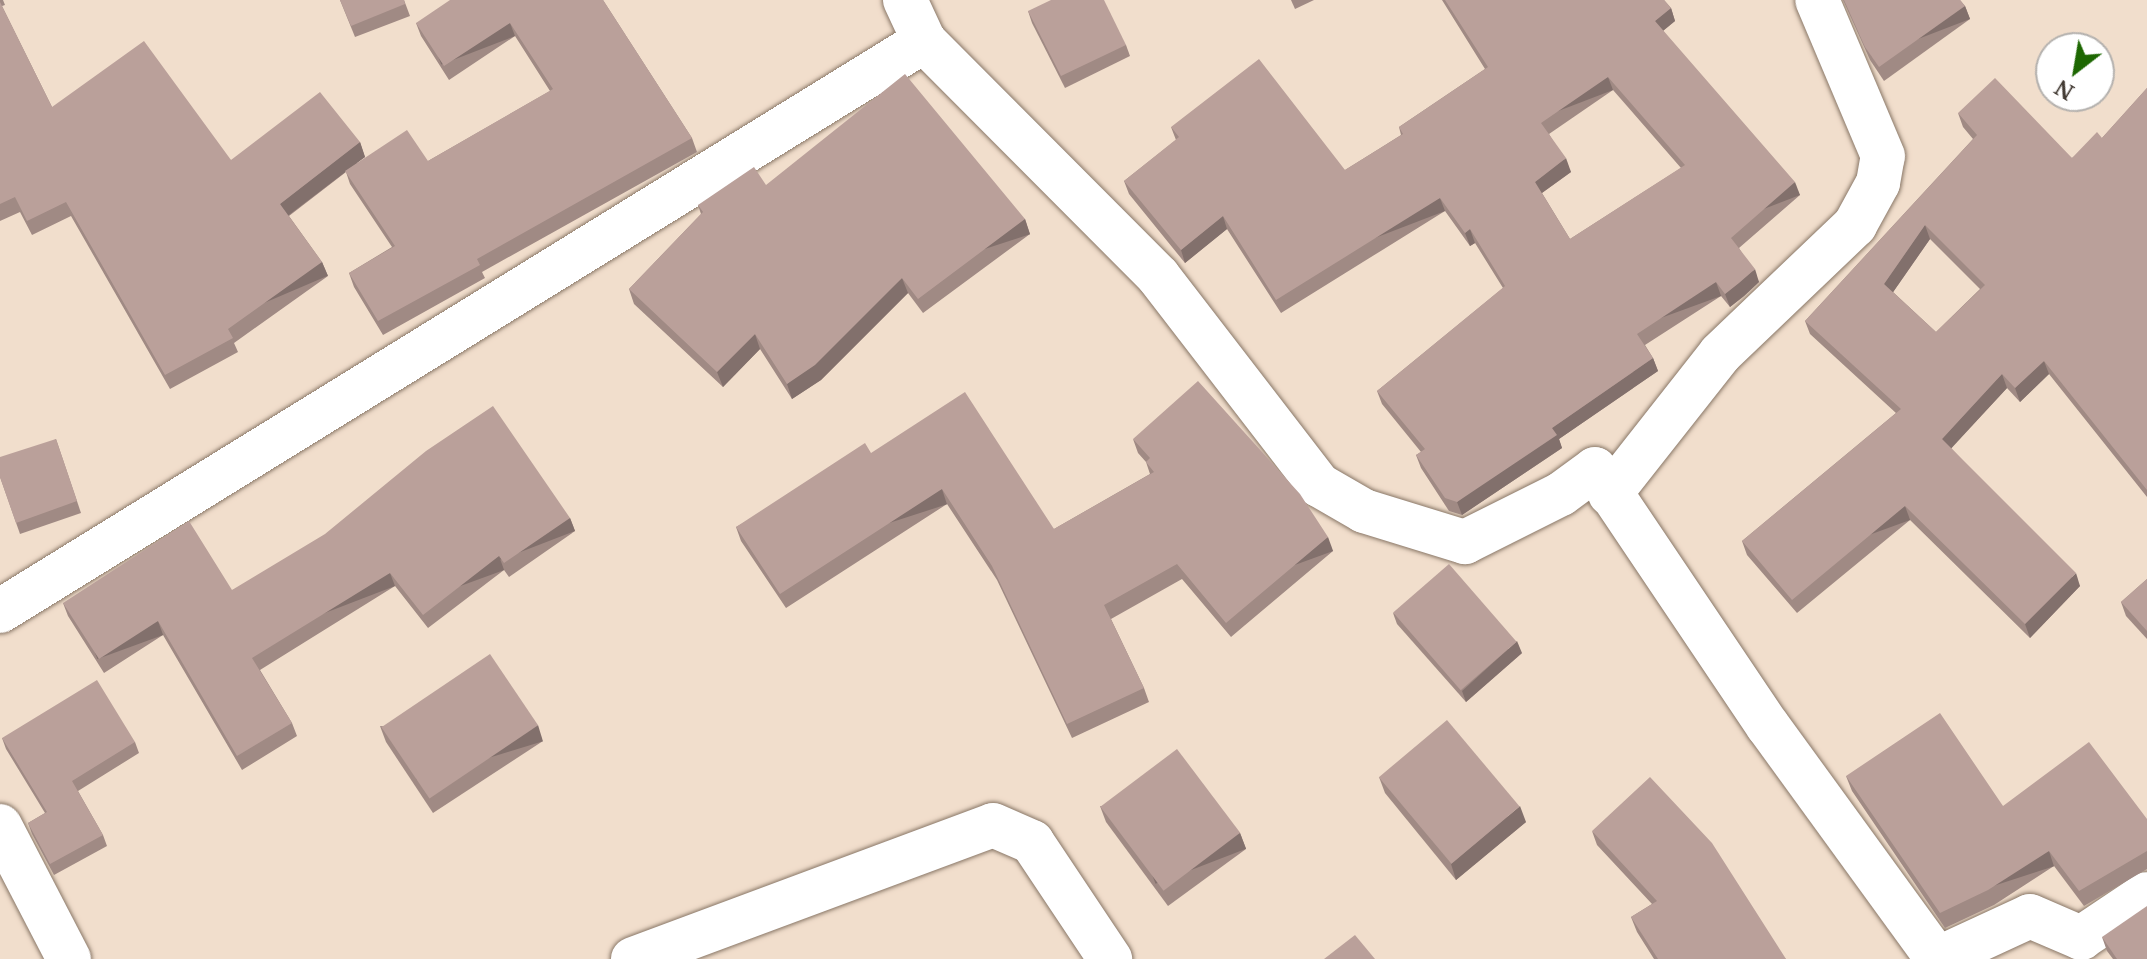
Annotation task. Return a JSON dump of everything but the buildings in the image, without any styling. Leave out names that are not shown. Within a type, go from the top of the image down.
[{"type":"street","points":[[905,0],[924,41],[1158,276],[1319,485],[1364,511],[1465,542],[1561,494],[1595,469],[1814,792],[1937,959],[2030,916],[2081,938],[2147,894]]},
{"type":"street","points":[[1610,494],[1720,354],[1855,225],[1878,183],[1883,156],[1817,0]]},
{"type":"street","points":[[0,611],[924,41]]},
{"type":"street","points":[[633,959],[993,825],[1032,842],[1110,959]]},
{"type":"street","points":[[0,826],[69,959]]}]
